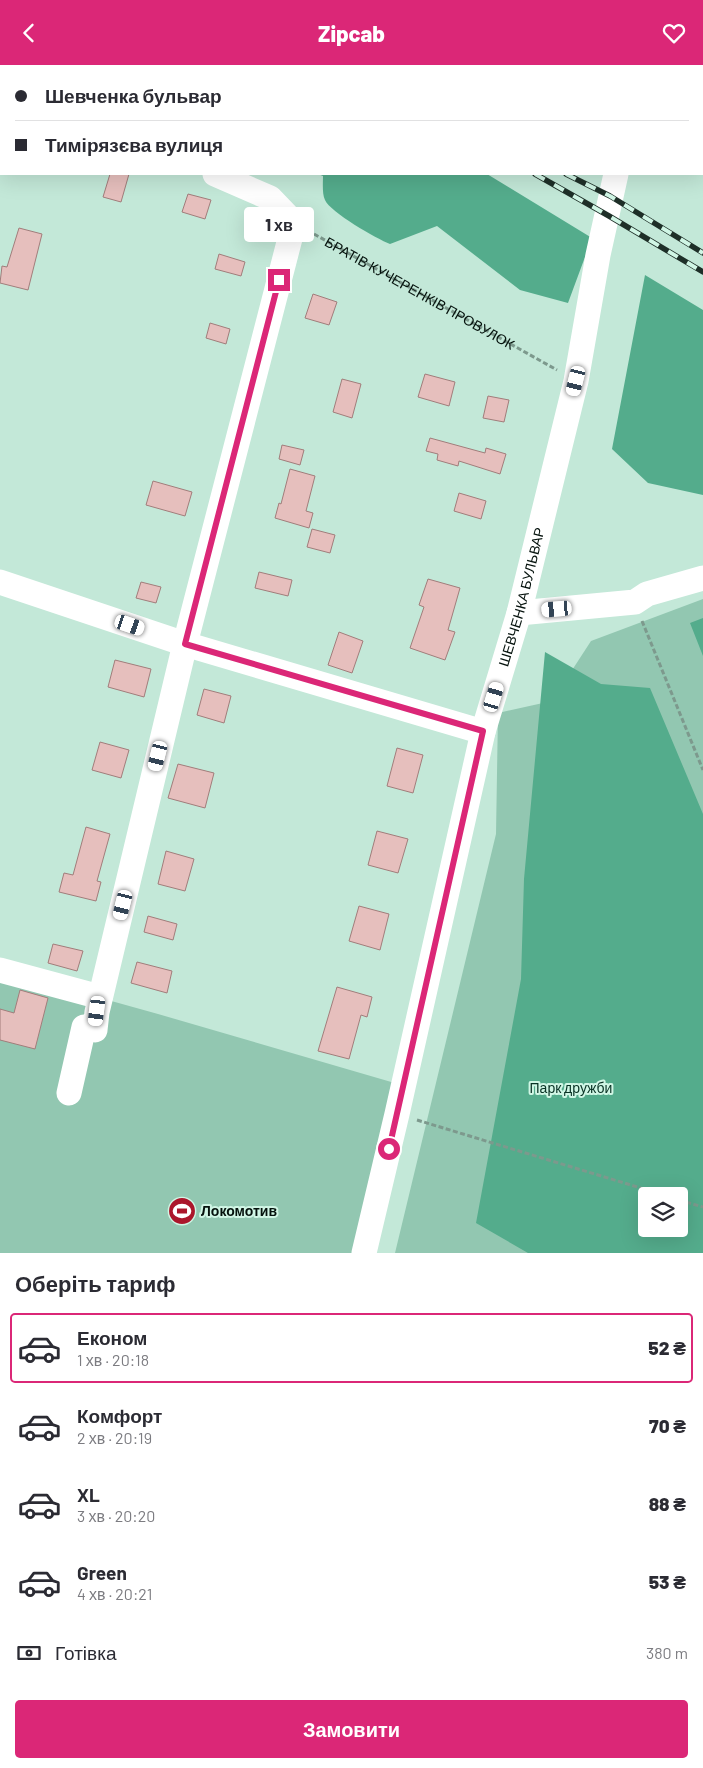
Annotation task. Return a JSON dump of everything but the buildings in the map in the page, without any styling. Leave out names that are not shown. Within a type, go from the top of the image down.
[{"type":"street","points":[[69,1093],[84,1027],[94,1030],[100,997],[185,644],[294,223],[270,198],[217,175]]},
{"type":"street","name":"ШЕВЧЕНКА БУЛЬВАР","points":[[364,1253],[483,731],[519,613],[576,381],[598,255],[616,175]]},
{"type":"street","points":[[519,613],[634,602],[647,594],[703,578]]},
{"type":"street","points":[[0,582],[185,644],[483,731]]},
{"type":"street","points":[[0,970],[100,997]]},
{"type":"path","name":"БРАТІВ КУЧЕРЕНКІВ ПРОВУЛОК","points":[[294,223],[576,381]]},
{"type":"path","points":[[634,602],[703,770]]},
{"type":"path","points":[[397,1114],[638,1187]]},
{"type":"path","points":[[688,1203],[703,1207]]},
{"type":"green space","points":[[320,175],[489,175],[592,238],[568,303],[520,290],[437,226],[390,244],[384,241],[354,225],[329,205],[323,195],[323,176]]},
{"type":"green space","points":[[645,275],[703,310],[703,495],[648,483],[612,449]]},
{"type":"green space","name":"Парк дружби","points":[[703,599],[703,1253],[395,1253],[496,834],[498,713],[552,701],[591,641]]},
{"type":"green space","points":[[703,618],[703,656],[690,623]]},
{"type":"green space","name":"Парк дружби","points":[[545,652],[601,684],[650,688],[703,814],[703,1253],[528,1253],[476,1223],[521,979],[524,879]]},
{"type":"green space","points":[[0,970],[405,1086],[364,1253],[0,1253]]},
{"type":"railway","points":[[537,175],[703,272]]},
{"type":"railway","points":[[568,175],[610,196],[703,253]]},
{"type":"place","name":"Локомотив","points":[[182,1211]]},
{"type":"route","points":[[279,280],[185,644],[483,731],[389,1149]]}]
